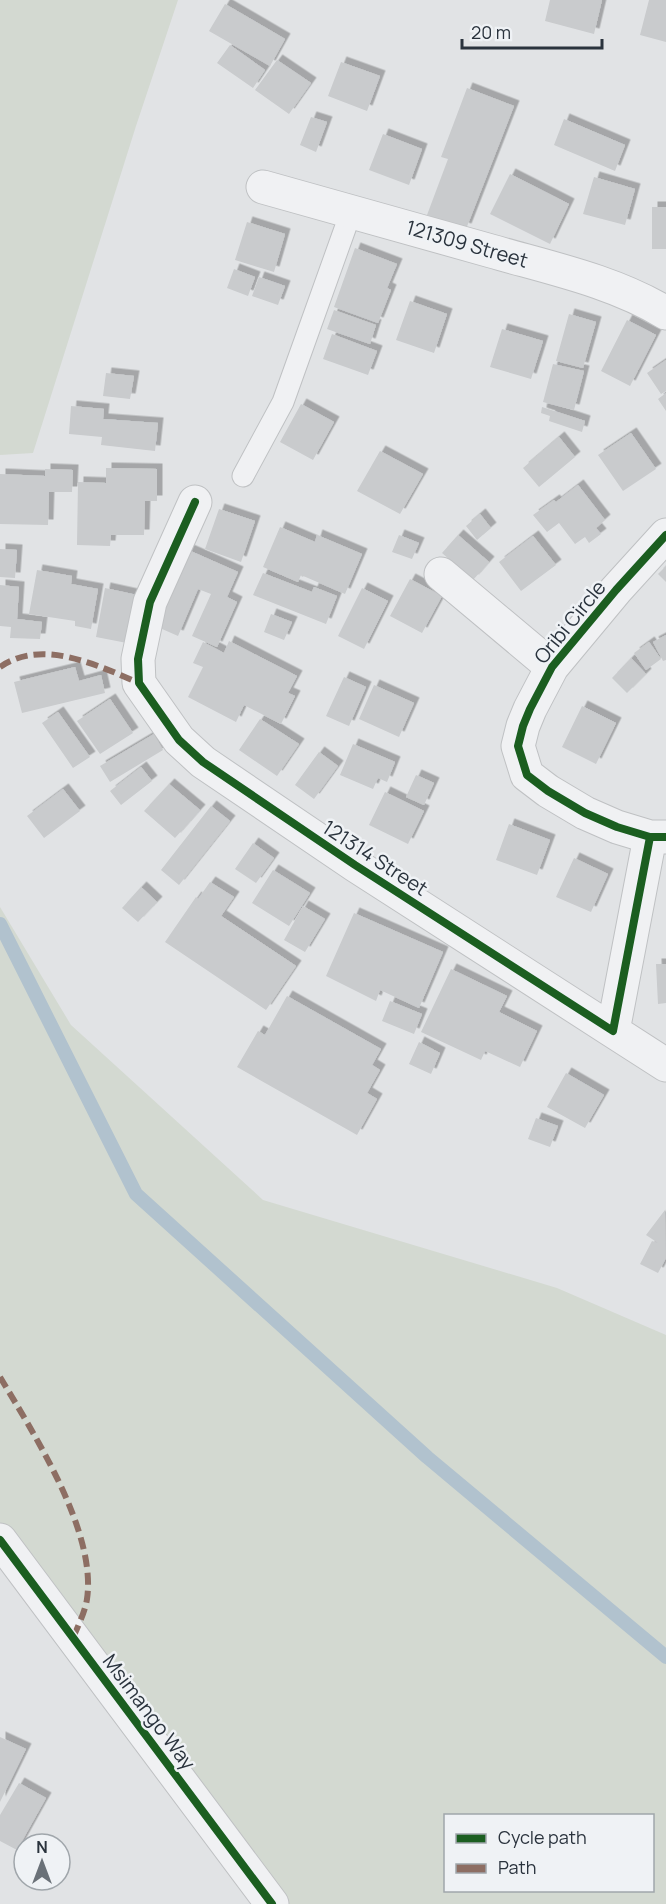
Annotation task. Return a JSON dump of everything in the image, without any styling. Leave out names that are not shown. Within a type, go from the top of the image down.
[{"type":"street","name":"121309 Street","points":[[263,187],[562,271],[616,289],[645,301],[666,314]]},
{"type":"street","name":"121314 Street","points":[[195,502],[150,602],[138,659],[139,683],[157,705],[179,740],[203,762],[355,865],[666,1065]]},
{"type":"street","name":"Oribi Circle","points":[[658,837],[616,826],[585,813],[548,791],[527,775],[518,739],[530,708],[552,667],[616,590],[666,535]]},
{"type":"street","points":[[441,574],[552,667]]},
{"type":"street","points":[[613,1031],[658,837]]},
{"type":"street","name":"Msimango Way","points":[[0,1540],[272,1904]]},
{"type":"lane","points":[[243,476],[283,402],[351,212]]},
{"type":"shaded area","points":[[0,0],[178,0],[33,453],[0,455]]},
{"type":"shaded area","points":[[0,907],[71,1025],[263,1200],[557,1288],[666,1335],[666,1904],[274,1904],[0,1540]]},
{"type":"building","points":[[550,0],[602,0],[594,34],[545,21]]},
{"type":"building","points":[[649,0],[666,0],[666,42],[640,35]]},
{"type":"building","points":[[225,4],[285,39],[270,66],[209,31]]},
{"type":"building","points":[[230,45],[265,70],[253,88],[217,63]]},
{"type":"building","points":[[277,60],[311,83],[289,114],[255,90]]},
{"type":"building","points":[[341,62],[380,76],[367,111],[328,96]]},
{"type":"building","points":[[467,88],[514,106],[466,229],[427,215],[448,159],[441,157]]},
{"type":"building","points":[[311,117],[327,122],[316,152],[300,145]]},
{"type":"building","points":[[564,119],[625,145],[615,171],[554,145]]},
{"type":"building","points":[[383,134],[422,149],[409,185],[369,170]]},
{"type":"building","points":[[510,174],[569,204],[550,244],[490,214]]},
{"type":"building","points":[[594,177],[635,189],[625,225],[583,214]]},
{"type":"building","points":[[652,207],[666,207],[666,249],[652,249]]},
{"type":"building","points":[[247,222],[285,234],[274,272],[235,260]]},
{"type":"building","points":[[355,248],[397,264],[387,288],[391,290],[378,323],[334,307]]},
{"type":"building","points":[[234,269],[255,277],[248,296],[227,288]]},
{"type":"building","points":[[259,277],[285,286],[278,305],[252,296]]},
{"type":"building","points":[[410,301],[447,314],[434,353],[396,340]]},
{"type":"building","points":[[334,310],[376,325],[370,344],[327,329]]},
{"type":"building","points":[[569,314],[596,322],[583,368],[556,361]]},
{"type":"building","points":[[627,320],[656,335],[630,386],[601,371]]},
{"type":"building","points":[[502,329],[543,341],[531,379],[490,367]]},
{"type":"building","points":[[332,334],[377,351],[368,375],[323,359]]},
{"type":"building","points":[[666,360],[666,391],[661,394],[647,373]]},
{"type":"building","points":[[553,364],[584,371],[574,410],[543,402]]},
{"type":"building","points":[[106,373],[134,376],[130,399],[103,396]]},
{"type":"building","points":[[666,393],[666,411],[658,399]]},
{"type":"building","points":[[301,404],[334,422],[313,460],[280,442]]},
{"type":"building","points":[[71,406],[104,409],[103,419],[158,423],[155,451],[101,445],[102,437],[69,434]]},
{"type":"building","points":[[542,407],[585,421],[582,432],[549,421],[550,416],[541,413]]},
{"type":"building","points":[[631,433],[656,469],[623,491],[598,455]]},
{"type":"building","points":[[559,437],[575,457],[539,487],[523,468]]},
{"type":"building","points":[[380,451],[423,474],[400,514],[357,491]]},
{"type":"building","points":[[106,468],[157,469],[157,501],[145,501],[144,535],[111,535],[110,546],[77,545],[78,482],[106,483]]},
{"type":"building","points":[[45,469],[73,470],[72,492],[49,492],[48,525],[0,524],[0,474],[45,476]]},
{"type":"building","points":[[578,485],[605,520],[596,528],[601,534],[589,543],[585,537],[575,544],[559,523],[547,532],[533,515],[554,500],[556,502]]},
{"type":"building","points":[[219,509],[255,521],[241,562],[205,549]]},
{"type":"building","points":[[480,514],[491,528],[477,540],[466,526]]},
{"type":"building","points":[[280,527],[315,542],[317,535],[362,554],[345,594],[301,575],[298,582],[263,567]]},
{"type":"building","points":[[399,535],[419,543],[412,559],[392,552]]},
{"type":"building","points":[[458,535],[489,562],[473,580],[442,553]]},
{"type":"building","points":[[533,536],[556,565],[521,591],[499,562]]},
{"type":"building","points":[[0,549],[17,550],[15,578],[0,577]]},
{"type":"building","points":[[186,549],[238,572],[227,597],[237,602],[217,647],[192,636],[211,594],[198,589],[178,636],[153,625]]},
{"type":"building","points":[[666,566],[666,582],[658,574]]},
{"type":"building","points":[[37,570],[72,576],[71,584],[98,589],[91,629],[75,626],[75,621],[29,614]]},
{"type":"building","points":[[263,573],[312,592],[314,587],[337,596],[326,624],[253,595]]},
{"type":"building","points":[[410,579],[442,596],[422,633],[390,616]]},
{"type":"building","points":[[0,585],[19,587],[17,619],[42,622],[40,639],[10,638],[11,627],[0,626]]},
{"type":"building","points":[[105,588],[137,595],[127,643],[96,637]]},
{"type":"building","points":[[362,588],[388,601],[364,649],[338,636]]},
{"type":"building","points":[[271,614],[292,622],[284,640],[264,632]]},
{"type":"building","points":[[666,635],[666,660],[663,661],[653,642]]},
{"type":"building","points":[[229,641],[297,676],[288,693],[295,696],[281,724],[244,705],[236,722],[188,697],[203,667],[193,663],[203,642],[224,653]]},
{"type":"building","points":[[649,642],[661,659],[646,670],[634,653]]},
{"type":"building","points":[[631,658],[646,674],[627,693],[612,678]]},
{"type":"building","points":[[75,667],[79,681],[101,675],[105,693],[22,713],[14,682]]},
{"type":"building","points":[[344,677],[366,687],[349,726],[326,716]]},
{"type":"building","points":[[374,685],[414,703],[399,737],[359,719]]},
{"type":"building","points":[[110,699],[133,733],[100,754],[77,721]]},
{"type":"building","points":[[582,706],[616,723],[596,764],[562,747]]},
{"type":"building","points":[[58,712],[90,757],[73,768],[42,723]]},
{"type":"building","points":[[260,719],[299,744],[277,776],[239,750]]},
{"type":"building","points":[[154,734],[163,750],[110,782],[100,766]]},
{"type":"building","points":[[353,744],[395,762],[387,782],[378,778],[373,789],[340,775]]},
{"type":"building","points":[[319,752],[338,766],[314,799],[295,785]]},
{"type":"building","points":[[141,767],[152,781],[121,805],[110,791]]},
{"type":"building","points":[[416,775],[434,783],[424,805],[406,797]]},
{"type":"building","points":[[169,784],[200,810],[175,838],[144,811]]},
{"type":"building","points":[[63,789],[80,811],[44,838],[27,816]]},
{"type":"building","points":[[385,792],[424,811],[408,844],[369,825]]},
{"type":"building","points":[[211,806],[230,821],[179,885],[161,870]]},
{"type":"building","points":[[509,824],[550,840],[537,875],[496,860]]},
{"type":"building","points":[[253,843],[274,858],[256,883],[235,869]]},
{"type":"building","points":[[574,858],[608,874],[591,912],[556,897]]},
{"type":"building","points":[[273,870],[310,893],[289,926],[252,903]]},
{"type":"building","points":[[210,882],[234,897],[221,916],[296,966],[266,1010],[165,942],[196,897],[198,899]]},
{"type":"building","points":[[141,887],[157,902],[138,922],[122,908]]},
{"type":"building","points":[[303,906],[325,919],[305,952],[284,940]]},
{"type":"building","points":[[354,913],[443,952],[419,1008],[380,990],[376,1001],[326,976]]},
{"type":"building","points":[[656,964],[666,964],[666,1003],[658,1004]]},
{"type":"building","points":[[451,969],[507,996],[499,1012],[537,1031],[520,1067],[485,1051],[481,1060],[421,1032]]},
{"type":"building","points":[[287,996],[381,1049],[372,1065],[380,1070],[367,1093],[377,1099],[357,1135],[237,1067],[258,1031],[265,1035]]},
{"type":"building","points":[[390,1001],[422,1014],[414,1034],[382,1021]]},
{"type":"building","points":[[419,1042],[440,1053],[431,1074],[409,1064]]},
{"type":"building","points":[[566,1073],[604,1095],[585,1128],[547,1107]]},
{"type":"building","points":[[536,1118],[558,1126],[550,1147],[528,1139]]},
{"type":"building","points":[[665,1210],[666,1258],[658,1273],[640,1264],[652,1241],[658,1243],[646,1235]]},
{"type":"building","points":[[0,1737],[26,1749],[0,1802]]},
{"type":"building","points":[[19,1783],[46,1798],[27,1832],[12,1832],[12,1847],[0,1841],[0,1815]]},
{"type":"waterway","points":[[0,924],[136,1194],[427,1457],[666,1657]]},
{"type":"marked path","points":[[0,667],[16,659],[34,655],[70,657],[139,683]]},
{"type":"marked path","points":[[0,1377],[60,1484],[73,1514],[82,1544],[88,1573],[87,1599],[73,1638]]},
{"type":"cycle path","points":[[195,502],[150,602],[138,659],[139,683],[179,740],[203,762],[355,865],[613,1031],[650,837]]},
{"type":"cycle path","points":[[666,535],[616,590],[552,667],[530,709],[518,746],[527,775],[548,791],[585,813],[617,827],[650,837],[666,837]]},
{"type":"cycle path","points":[[0,1540],[272,1904]]}]
